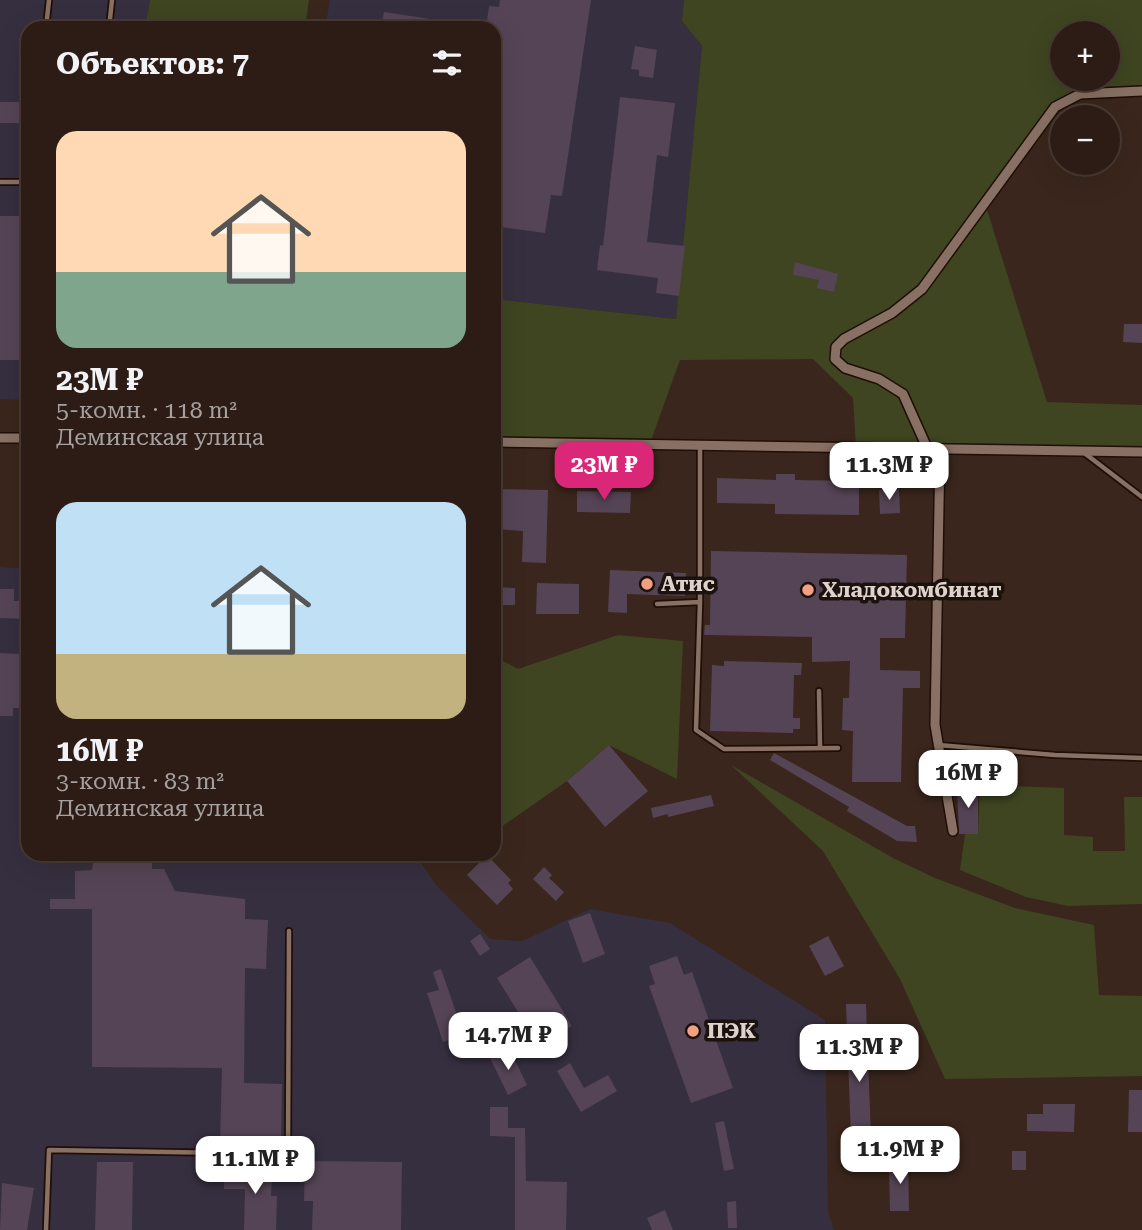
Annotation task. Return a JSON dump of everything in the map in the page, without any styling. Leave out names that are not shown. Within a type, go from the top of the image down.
[{"type":"street","points":[[928,450],[903,394],[879,379],[845,368],[835,359],[836,347],[844,339],[892,313],[922,289],[1055,107],[1080,93],[1142,91]]},
{"type":"street","points":[[0,438],[21,438]]},
{"type":"street","points":[[501,442],[1142,452]]},
{"type":"street","points":[[940,450],[935,725],[953,831]]},
{"type":"lane","points":[[47,21],[49,0]]},
{"type":"lane","points":[[110,21],[112,0]]},
{"type":"lane","points":[[0,182],[21,182]]},
{"type":"lane","points":[[700,447],[700,602],[696,730],[724,749],[838,748]]},
{"type":"lane","points":[[1083,452],[1142,497]]},
{"type":"lane","points":[[657,604],[700,602]]},
{"type":"lane","points":[[820,691],[820,747]]},
{"type":"lane","points":[[938,744],[1055,755],[1142,758]]},
{"type":"lane","points":[[46,1230],[49,1150],[288,1154],[289,931]]},
{"type":"shaded area","points":[[0,0],[150,0],[146,21],[21,21],[21,400],[0,399]]},
{"type":"shaded area","points":[[330,0],[684,0],[682,21],[702,46],[676,319],[501,300],[501,21],[326,21]]},
{"type":"shaded area","points":[[0,567],[21,568],[21,861],[420,861],[436,885],[490,939],[522,941],[590,909],[670,923],[825,1020],[828,1212],[834,1230],[0,1230]]},
{"type":"green space","points":[[150,0],[309,0],[306,21],[146,21]]},
{"type":"green space","points":[[684,0],[1142,0],[1142,91],[1092,93],[1060,105],[1050,105],[1050,114],[985,203],[1047,402],[1142,405],[1142,452],[856,449],[853,398],[813,359],[680,360],[649,446],[501,442],[501,300],[676,319],[702,46],[682,21]]},
{"type":"green space","points":[[618,635],[683,641],[677,779],[609,745],[567,781],[501,827],[501,660],[518,669]]},
{"type":"green space","points":[[731,765],[893,858],[935,878],[1015,908],[1094,925],[1099,995],[1142,996],[1142,1076],[945,1079],[900,979],[823,851]]},
{"type":"green space","points":[[1007,776],[1008,786],[1064,788],[1064,835],[1093,837],[1093,851],[1125,851],[1124,797],[1142,797],[1142,904],[1068,906],[1026,897],[960,870],[965,834],[978,833],[980,777]]},
{"type":"building","points":[[500,0],[591,0],[562,196],[551,195],[545,233],[501,227],[501,21],[487,21],[489,6],[499,7]]},
{"type":"building","points":[[384,12],[444,21],[382,21]]},
{"type":"building","points":[[635,46],[657,50],[653,78],[639,76],[639,70],[631,69]]},
{"type":"building","points":[[620,97],[675,103],[668,157],[657,155],[647,242],[685,246],[679,296],[656,293],[658,278],[597,270],[600,245],[603,246]]},
{"type":"building","points":[[0,102],[21,102],[21,123],[0,123]]},
{"type":"building","points":[[0,216],[21,216],[21,360],[0,360]]},
{"type":"building","points":[[795,262],[838,274],[834,292],[817,288],[819,280],[793,275]]},
{"type":"building","points":[[1124,324],[1142,324],[1142,343],[1123,342]]},
{"type":"building","points":[[776,474],[795,474],[795,480],[859,481],[859,515],[775,514],[775,504],[717,503],[717,478],[776,480]]},
{"type":"building","points":[[501,489],[548,490],[546,563],[522,562],[523,531],[501,529]]},
{"type":"building","points":[[879,490],[899,490],[900,513],[880,514]]},
{"type":"building","points":[[577,491],[631,492],[630,513],[577,512]]},
{"type":"building","name":"Хладокомбинат","points":[[711,551],[907,555],[905,638],[880,638],[880,670],[920,671],[920,688],[903,688],[901,782],[852,782],[853,731],[842,730],[843,698],[849,698],[850,661],[812,662],[812,637],[704,635],[705,625],[710,625]]},
{"type":"building","name":"Атис","points":[[610,570],[686,573],[685,596],[627,594],[627,613],[608,612]]},
{"type":"building","points":[[537,583],[579,584],[579,614],[536,614]]},
{"type":"building","points":[[501,587],[515,588],[515,605],[501,605]]},
{"type":"building","points":[[0,589],[14,589],[14,601],[21,601],[21,619],[0,618]]},
{"type":"building","points":[[21,627],[21,708],[13,708],[13,716],[0,716],[0,653],[19,654]]},
{"type":"building","points":[[724,661],[802,663],[801,675],[794,675],[793,718],[800,718],[800,729],[793,729],[793,733],[710,731],[712,665],[724,666]]},
{"type":"building","points":[[609,745],[648,791],[605,827],[567,781]]},
{"type":"building","points":[[774,753],[907,826],[915,826],[917,842],[897,841],[847,811],[849,807],[770,760]]},
{"type":"building","points":[[957,787],[978,787],[978,834],[959,834]]},
{"type":"building","points":[[711,795],[714,806],[653,818],[651,808]]},
{"type":"building","points":[[93,861],[152,861],[152,869],[164,869],[175,891],[245,899],[245,919],[268,920],[266,969],[245,968],[244,1083],[282,1084],[281,1145],[220,1144],[222,1068],[92,1067],[92,909],[50,909],[50,899],[75,899],[75,871],[92,870]]},
{"type":"building","points":[[481,861],[493,861],[511,880],[508,883],[513,889],[497,905],[467,875]]},
{"type":"building","points":[[544,867],[552,875],[549,878],[564,892],[556,901],[533,879]]},
{"type":"building","points":[[590,913],[605,954],[583,963],[568,921]]},
{"type":"building","points":[[480,934],[490,949],[480,956],[470,941]]},
{"type":"building","points":[[828,936],[844,966],[825,976],[809,946]]},
{"type":"building","points":[[677,956],[684,975],[692,972],[733,1088],[691,1103],[649,986],[655,984],[649,966]]},
{"type":"building","points":[[530,957],[572,1026],[539,1046],[497,978]]},
{"type":"building","points":[[441,969],[464,1035],[443,1042],[427,993],[439,990],[433,972]]},
{"type":"building","points":[[846,1004],[866,1004],[872,1164],[852,1165]]},
{"type":"building","points":[[509,1048],[527,1085],[508,1095],[490,1058]]},
{"type":"building","points":[[570,1063],[584,1088],[608,1075],[617,1091],[581,1112],[557,1071]]},
{"type":"building","points":[[1129,1090],[1142,1090],[1142,1132],[1128,1132]]},
{"type":"building","points":[[1043,1104],[1075,1104],[1074,1132],[1027,1131],[1027,1114],[1043,1114]]},
{"type":"building","points":[[490,1107],[508,1107],[508,1128],[525,1128],[526,1181],[567,1182],[566,1230],[515,1230],[515,1137],[490,1136]]},
{"type":"building","points":[[724,1121],[734,1169],[724,1171],[715,1123]]},
{"type":"building","points":[[1012,1151],[1026,1151],[1026,1170],[1012,1170]]},
{"type":"building","points":[[897,1157],[908,1157],[909,1211],[890,1211],[889,1169],[897,1168]]},
{"type":"building","points":[[311,1161],[402,1162],[401,1230],[312,1230],[313,1201],[304,1201],[305,1165],[311,1165]]},
{"type":"building","points":[[97,1162],[133,1162],[132,1230],[95,1230]]},
{"type":"building","points":[[224,1168],[268,1168],[268,1171],[272,1171],[271,1196],[277,1196],[276,1230],[244,1230],[245,1189],[224,1189]]},
{"type":"building","points":[[2,1183],[34,1188],[27,1230],[0,1230]]},
{"type":"building","points":[[736,1201],[737,1228],[728,1228],[727,1202]]},
{"type":"building","points":[[665,1210],[673,1230],[652,1230],[647,1218]]},
{"type":"place","name":"Атис","points":[[647,584]]},
{"type":"place","name":"Хладокомбинат","points":[[808,590]]},
{"type":"place","name":"ПЭК","points":[[693,1031]]}]
